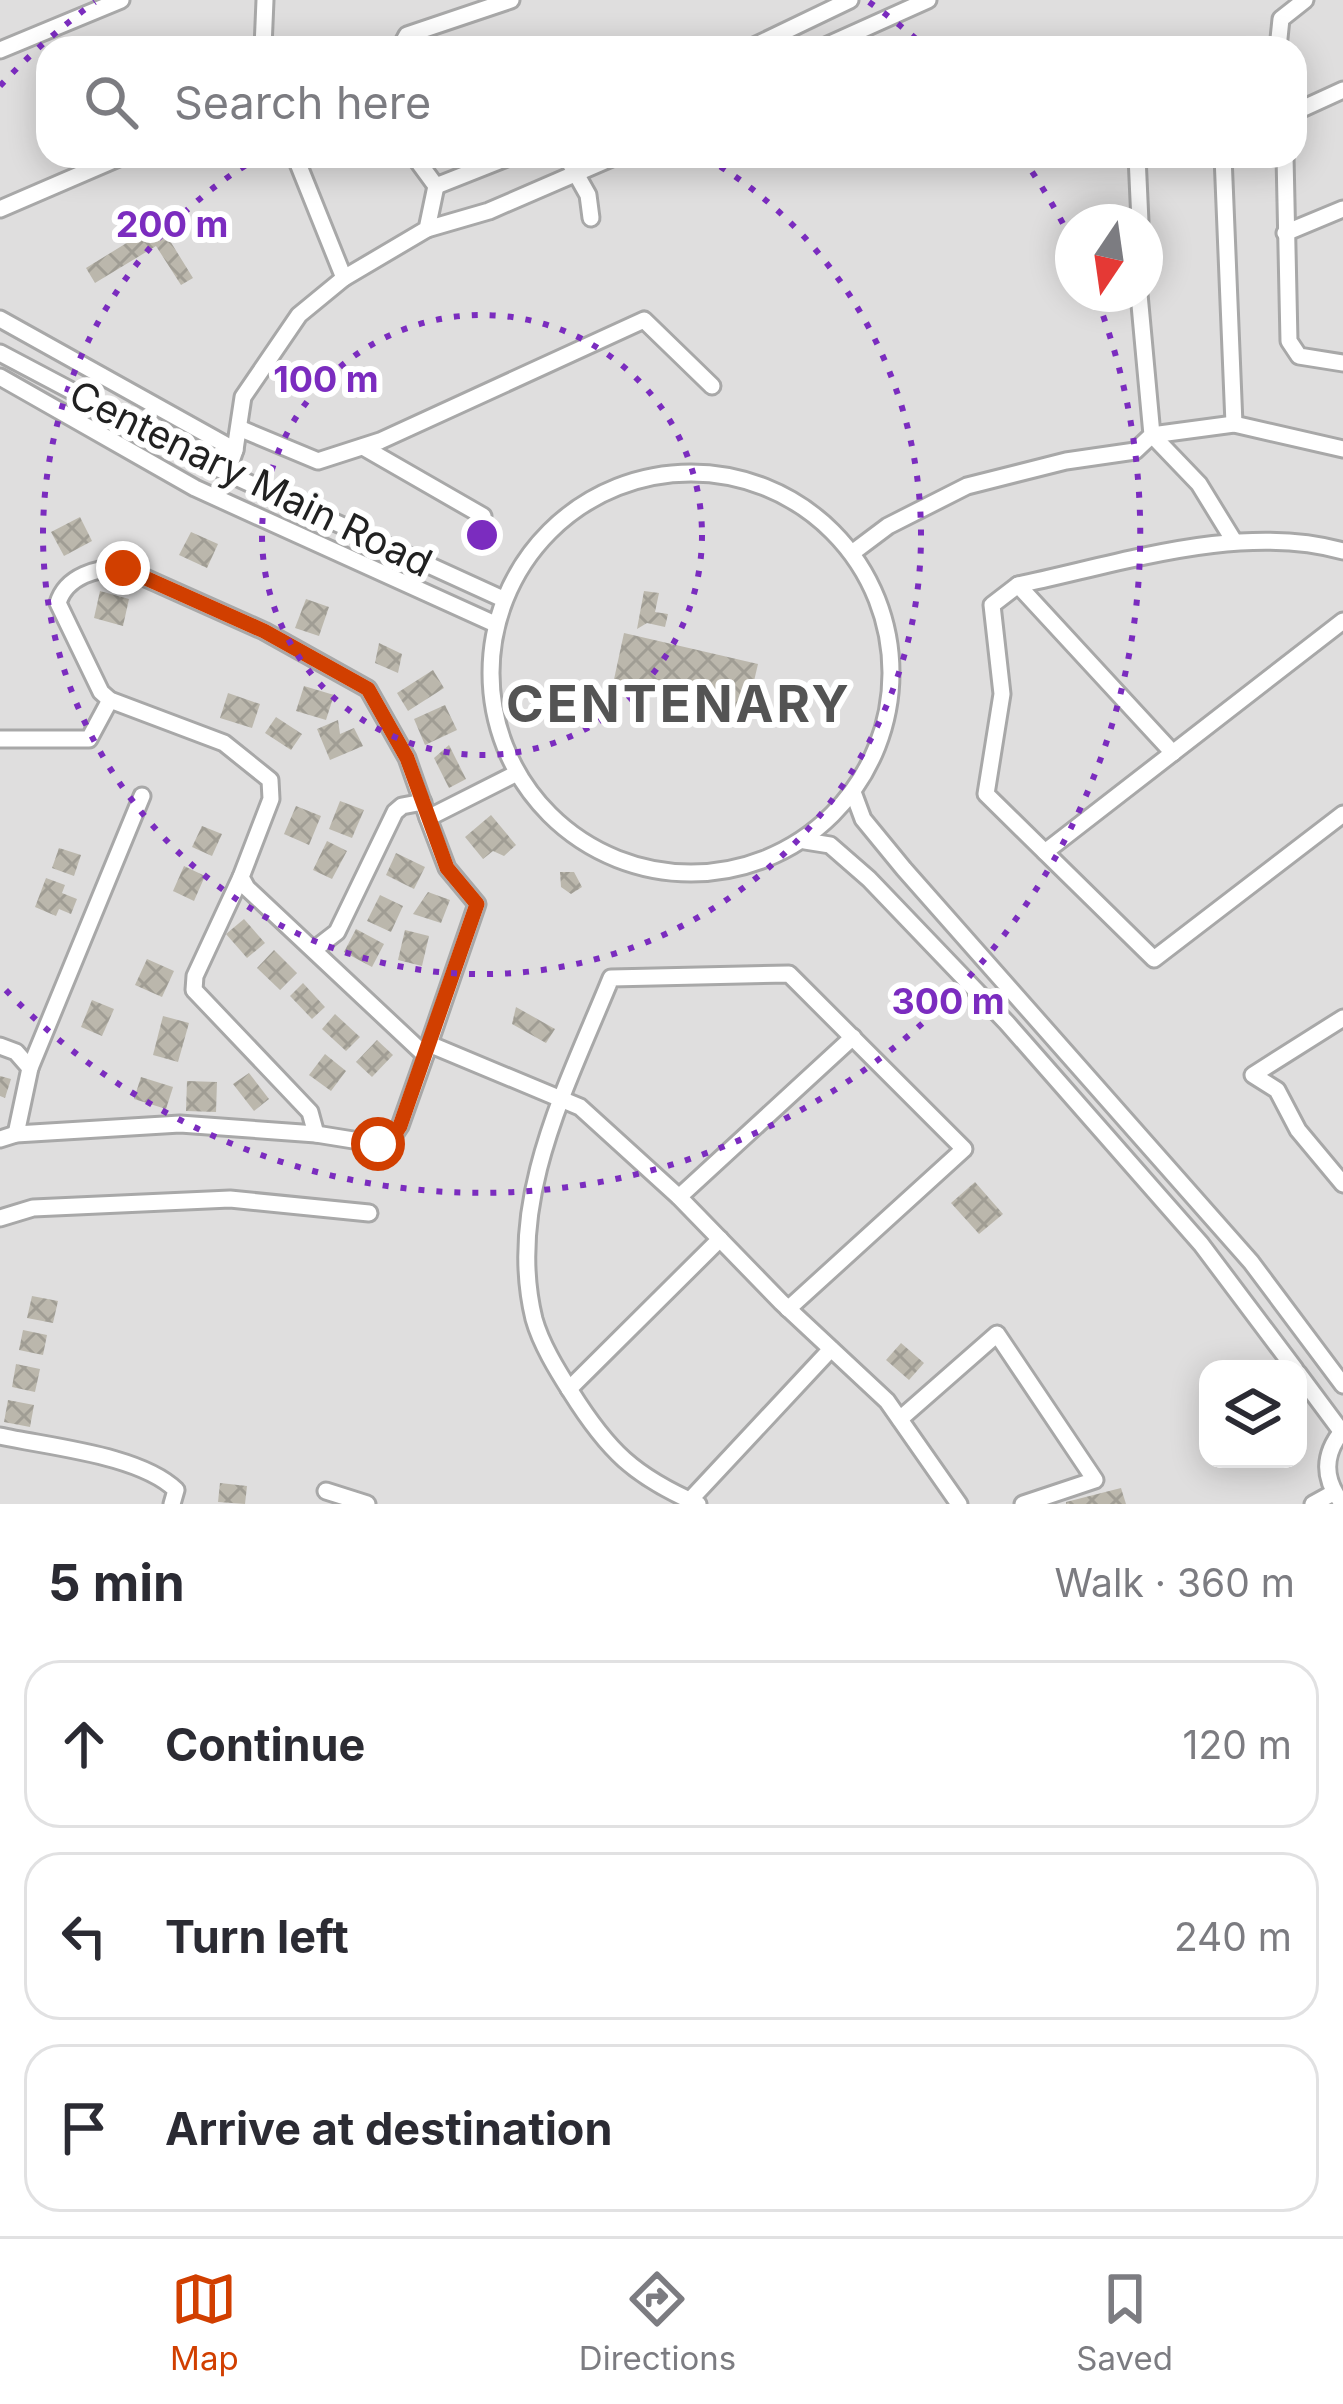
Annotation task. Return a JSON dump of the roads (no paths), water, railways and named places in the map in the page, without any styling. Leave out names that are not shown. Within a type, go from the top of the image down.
[{"type":"street","points":[[0,50],[121,0]]},
{"type":"street","points":[[263,36],[265,0]]},
{"type":"street","points":[[406,36],[512,0]]},
{"type":"street","points":[[775,36],[850,0]]},
{"type":"street","points":[[848,36],[928,0]]},
{"type":"street","points":[[1279,36],[1280,19],[1305,0]]},
{"type":"street","points":[[1307,106],[1343,90]]},
{"type":"street","points":[[0,208],[95,168]]},
{"type":"street","points":[[300,168],[344,278]]},
{"type":"street","points":[[423,168],[436,186],[427,229]]},
{"type":"street","points":[[436,186],[482,168]]},
{"type":"street","points":[[572,168],[588,195],[591,218]]},
{"type":"street","points":[[226,473],[235,450],[243,397],[299,315],[344,278],[427,229],[490,211],[589,168]]},
{"type":"street","points":[[1138,168],[1139,204]]},
{"type":"street","points":[[1223,168],[1234,424]]},
{"type":"street","points":[[1285,168],[1289,341],[1299,356],[1343,362]]},
{"type":"street","points":[[1285,233],[1343,209]]},
{"type":"street","points":[[1141,312],[1151,435],[1199,484],[1234,541]]},
{"type":"street","points":[[0,319],[235,450]]},
{"type":"street","points":[[238,428],[318,461],[363,447],[644,320],[712,386]]},
{"type":"street","name":"Centenary Main Road","points":[[0,353],[226,473],[503,599]]},
{"type":"street","name":"Centenary Main Road","points":[[0,377],[195,488],[495,625]]},
{"type":"street","points":[[852,553],[888,526],[967,486],[1066,461],[1135,451],[1151,435],[1234,424],[1343,449]]},
{"type":"street","points":[[363,447],[483,516]]},
{"type":"street","points":[[687,473],[757,485],[819,519],[852,553],[875,594],[889,639],[892,686],[883,733],[853,792],[805,842],[737,867],[686,873],[635,865],[588,845],[548,813],[517,773],[496,726],[489,675],[503,599],[526,557],[557,522],[596,496],[640,479],[687,473]]},
{"type":"street","points":[[1343,551],[1316,543],[1234,541],[1018,585],[992,604],[1002,694],[986,794],[1154,959],[1343,814]]},
{"type":"street","points":[[142,796],[30,1068],[8,1137],[180,1124],[316,1134],[378,1144],[392,1138],[477,904],[447,868],[407,758],[377,700],[358,681],[165,584],[123,568],[102,567],[65,588],[58,603],[95,682],[110,700],[224,743],[270,780],[271,800],[195,976],[194,989],[310,1112],[316,1134]]},
{"type":"street","points":[[1018,585],[1173,753]]},
{"type":"street","points":[[1045,852],[1343,621]]},
{"type":"street","points":[[0,739],[89,740],[110,700]]},
{"type":"street","points":[[315,949],[337,932],[395,812],[425,810],[517,773]]},
{"type":"street","points":[[853,792],[862,819],[890,853],[1251,1262],[1343,1385]]},
{"type":"street","points":[[805,842],[830,845],[869,879],[1007,1023],[1201,1244],[1288,1360]]},
{"type":"street","points":[[241,878],[427,1049],[580,1107],[679,1197],[887,1402],[958,1504]]},
{"type":"street","points":[[788,1309],[964,1149],[789,974],[611,978],[562,1099],[529,1208],[528,1274],[535,1322],[568,1389],[624,1463],[694,1502],[832,1349]]},
{"type":"street","points":[[1343,1018],[1253,1075],[1277,1090],[1298,1130],[1343,1184]]},
{"type":"street","points":[[679,1197],[853,1037]]},
{"type":"street","points":[[0,1046],[16,1052],[30,1068]]},
{"type":"street","points":[[0,1218],[32,1208],[230,1199],[369,1213]]},
{"type":"street","points":[[568,1389],[720,1239]]},
{"type":"street","points":[[900,1419],[997,1334],[1095,1480],[1023,1504]]},
{"type":"street","points":[[1307,1385],[1342,1430],[1327,1460],[1338,1498],[1312,1504]]},
{"type":"street","points":[[0,1436],[123,1463],[163,1478],[176,1490],[172,1504]]},
{"type":"street","points":[[326,1492],[367,1504]]},
{"type":"district","name":"CENTENARY","points":[[679,703]]}]
